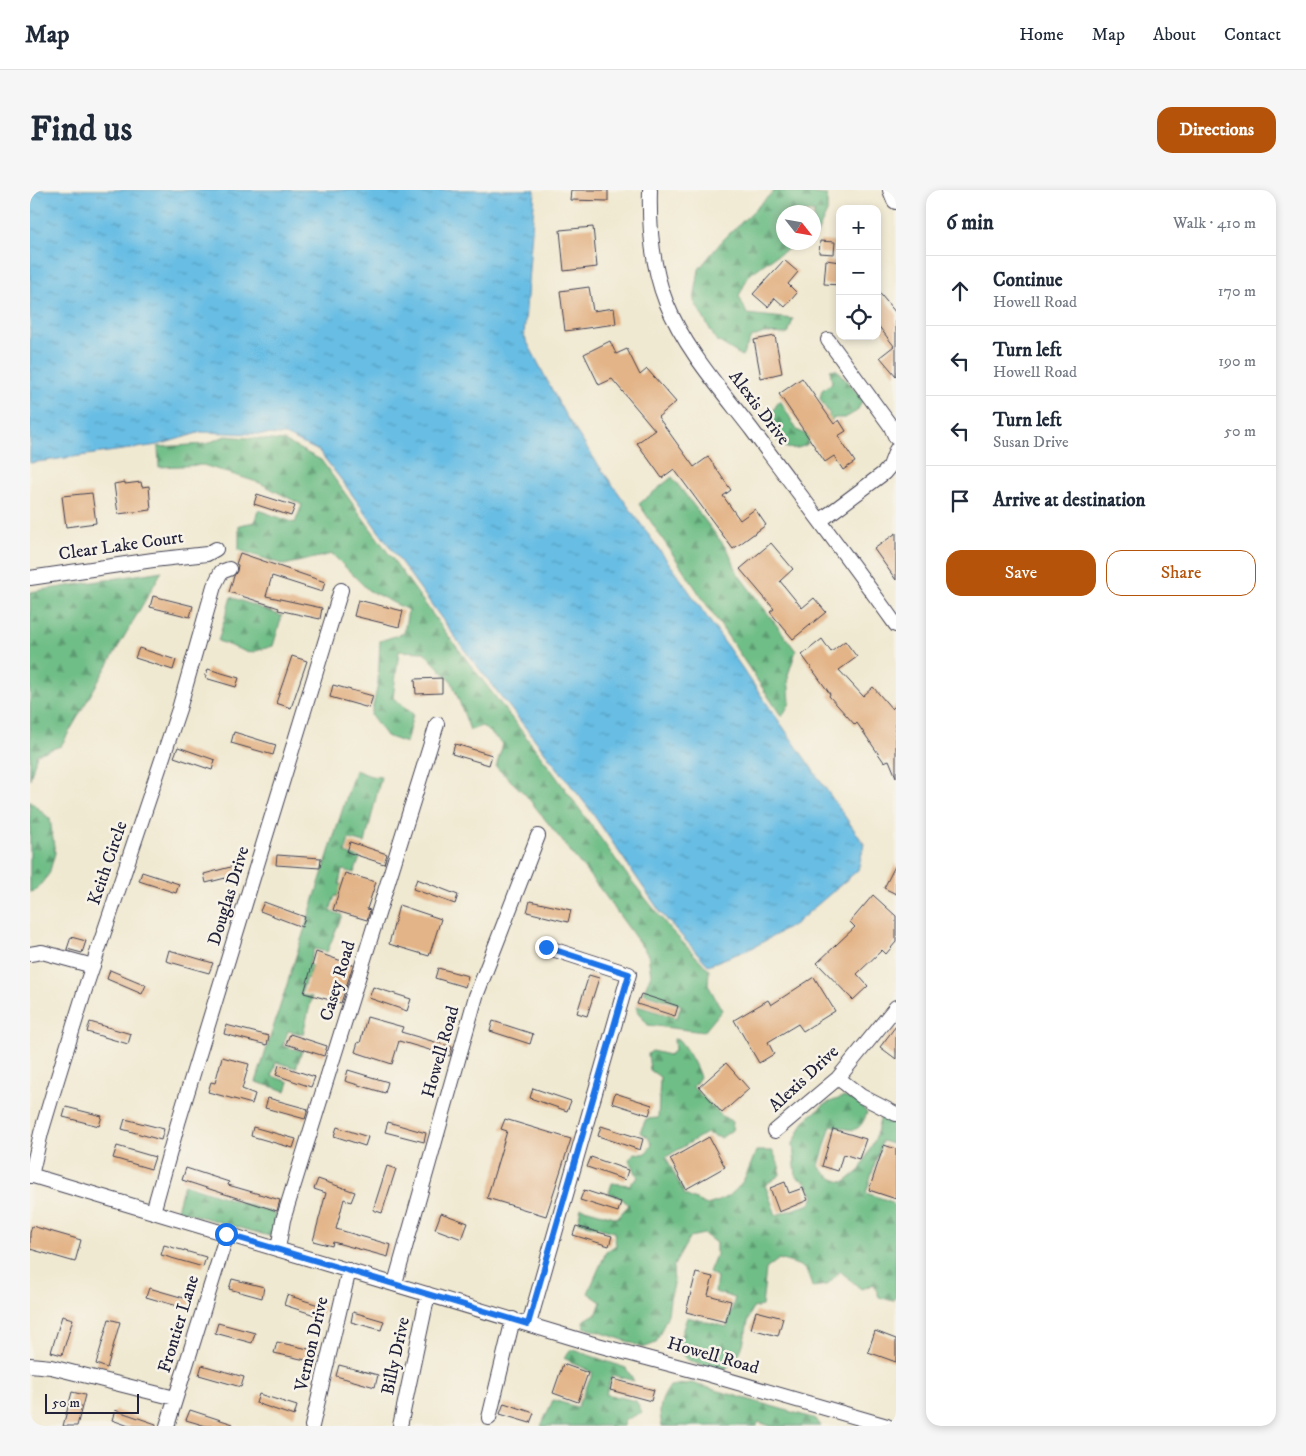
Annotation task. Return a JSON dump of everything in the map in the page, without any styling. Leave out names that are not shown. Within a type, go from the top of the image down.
[{"type":"street","name":"Alexis Drive","points":[[650,190],[652,241],[655,262],[666,302],[675,322],[718,386],[896,625]]},
{"type":"street","points":[[892,190],[896,200]]},
{"type":"street","points":[[828,340],[890,425],[896,438]]},
{"type":"street","points":[[820,521],[884,473],[890,466],[896,450]]},
{"type":"street","name":"Clear Lake Court","points":[[30,578],[207,554],[216,549]]},
{"type":"street","name":"Keith Circle","points":[[31,1176],[41,1133],[93,966],[179,709],[214,586],[221,572],[229,569]]},
{"type":"street","name":"Douglas Drive","points":[[153,1212],[178,1123],[341,590]]},
{"type":"street","name":"Casey Road","points":[[278,1249],[283,1220],[437,724]]},
{"type":"street","name":"Howell Road","points":[[395,1283],[476,996],[538,836]]},
{"type":"street","points":[[528,1324],[629,974],[546,947]]},
{"type":"street","points":[[30,954],[42,952],[93,966]]},
{"type":"street","name":"Alexis Drive","points":[[775,1131],[838,1078],[896,1007]]},
{"type":"street","points":[[838,1078],[861,1096],[896,1114]]},
{"type":"street","name":"Howell Road","points":[[31,1176],[395,1283],[590,1343],[708,1374],[870,1424],[887,1426]]},
{"type":"street","name":"Frontier Lane","points":[[167,1426],[226,1234]]},
{"type":"street","name":"Vernon Drive","points":[[312,1426],[349,1270]]},
{"type":"street","name":"Billy Drive","points":[[400,1426],[428,1294]]},
{"type":"street","points":[[489,1418],[513,1319]]},
{"type":"street","points":[[30,1364],[51,1367],[175,1398]]},
{"type":"green space","points":[[775,190],[827,195],[827,212],[821,225],[821,205],[776,205],[776,250],[787,250],[749,275],[739,296],[747,314],[793,319],[788,334],[764,333],[751,338],[742,356],[716,340],[694,301],[699,269],[722,241]]},
{"type":"green space","points":[[836,369],[863,400],[857,411],[845,418],[835,418],[807,439],[808,444],[801,447],[794,449],[779,443],[767,427],[770,415],[780,400],[797,430],[805,434],[830,415],[820,399],[822,390],[832,383],[830,370]]},
{"type":"green space","points":[[225,436],[284,441],[321,460],[449,637],[547,764],[627,875],[670,929],[709,970],[708,985],[722,1010],[704,1032],[648,1025],[637,1011],[637,1006],[677,1018],[681,1005],[643,993],[651,975],[648,955],[604,894],[525,794],[496,767],[503,744],[482,726],[470,730],[452,682],[424,652],[399,651],[393,698],[413,714],[406,743],[386,736],[371,715],[378,684],[380,641],[404,633],[408,610],[368,590],[332,554],[284,565],[239,550],[239,525],[255,522],[258,510],[295,523],[302,505],[260,483],[203,465],[159,467],[158,447],[206,444]]},
{"type":"green space","points":[[672,477],[729,552],[738,574],[796,651],[788,675],[790,703],[782,717],[639,504]]},
{"type":"green space","points":[[162,571],[61,746],[37,754],[30,779],[30,592]]},
{"type":"green space","points":[[231,597],[282,616],[273,646],[249,653],[218,641]]},
{"type":"green space","points":[[355,770],[371,776],[381,777],[365,843],[349,839],[345,853],[360,858],[354,873],[342,870],[339,884],[349,887],[345,899],[335,896],[330,911],[342,915],[327,952],[314,949],[309,965],[321,969],[318,980],[306,978],[301,995],[312,997],[303,1034],[288,1031],[283,1046],[302,1051],[296,1068],[276,1062],[272,1076],[289,1082],[286,1091],[256,1082]]},
{"type":"green space","points":[[30,801],[50,819],[55,853],[49,874],[36,890],[30,892]]},
{"type":"green space","points":[[674,1039],[679,1040],[691,1057],[700,1077],[693,1087],[722,1116],[733,1122],[732,1130],[721,1138],[706,1133],[666,1157],[685,1195],[707,1205],[734,1192],[744,1179],[756,1151],[773,1151],[779,1166],[780,1175],[765,1185],[776,1215],[810,1204],[814,1197],[806,1182],[796,1177],[793,1144],[804,1121],[825,1104],[843,1097],[857,1101],[867,1113],[861,1125],[854,1129],[831,1125],[819,1166],[830,1177],[837,1180],[845,1182],[860,1170],[875,1139],[881,1116],[896,1123],[896,1145],[882,1141],[866,1193],[887,1200],[896,1206],[896,1296],[893,1301],[879,1297],[874,1284],[861,1289],[840,1271],[827,1285],[812,1287],[805,1270],[779,1259],[766,1269],[762,1306],[753,1308],[742,1348],[733,1362],[725,1369],[692,1362],[681,1354],[677,1348],[687,1317],[727,1327],[735,1298],[715,1292],[717,1277],[709,1272],[716,1255],[716,1243],[704,1234],[690,1237],[673,1267],[674,1285],[668,1314],[656,1343],[643,1348],[584,1327],[583,1321],[597,1313],[601,1302],[588,1293],[606,1252],[616,1245],[614,1232],[578,1222],[581,1208],[617,1218],[629,1205],[621,1198],[609,1193],[612,1183],[629,1185],[638,1178],[629,1160],[634,1153],[645,1154],[652,1145],[648,1137],[640,1132],[646,1119],[658,1118],[660,1077],[650,1070],[648,1054],[652,1051],[669,1055],[675,1050]]},
{"type":"green space","points":[[184,1184],[276,1214],[276,1238],[177,1210]]},
{"type":"green space","points":[[571,1349],[626,1368],[634,1381],[612,1375],[606,1394],[636,1401],[642,1412],[624,1421],[623,1426],[541,1426],[553,1400],[577,1407],[593,1373],[564,1358]]},
{"type":"green space","points":[[691,1383],[816,1419],[821,1426],[771,1426],[758,1422],[757,1426],[662,1426],[661,1405],[670,1386]]},
{"type":"water","points":[[30,190],[535,190],[524,336],[564,413],[599,466],[684,584],[864,844],[858,870],[795,924],[752,948],[708,965],[661,913],[588,807],[463,648],[319,451],[285,435],[201,432],[158,445],[30,463]]},
{"type":"building","points":[[571,190],[608,190],[608,201],[570,200]]},
{"type":"building","points":[[593,227],[597,267],[564,271],[560,230]]},
{"type":"building","points":[[821,241],[835,242],[834,254],[819,253]]},
{"type":"building","points":[[784,260],[798,272],[788,284],[797,293],[785,307],[775,298],[768,307],[753,294]]},
{"type":"building","points":[[826,260],[836,261],[836,285],[824,284]]},
{"type":"building","points":[[589,287],[593,311],[614,308],[616,324],[565,331],[560,291]]},
{"type":"building","points":[[881,295],[896,313],[896,376],[880,357],[894,346],[881,329]]},
{"type":"building","points":[[775,336],[782,373],[761,378],[754,340]]},
{"type":"building","points":[[610,341],[616,354],[627,349],[640,375],[647,369],[676,402],[658,417],[694,467],[708,457],[731,490],[723,496],[740,520],[755,509],[766,525],[733,549],[674,469],[662,478],[637,443],[655,430],[612,379],[599,385],[584,354]]},
{"type":"building","points":[[802,378],[834,424],[839,420],[846,431],[838,436],[855,462],[843,470],[834,456],[825,462],[779,394]]},
{"type":"building","points":[[125,482],[125,484],[141,482],[142,487],[149,486],[151,510],[118,514],[114,484]]},
{"type":"building","points":[[92,493],[96,523],[66,527],[62,496]]},
{"type":"building","points":[[257,494],[295,506],[291,516],[254,504]]},
{"type":"building","points":[[896,533],[896,580],[874,549]]},
{"type":"building","points":[[771,543],[793,569],[780,581],[802,608],[814,598],[826,612],[793,639],[770,612],[774,609],[740,569]]},
{"type":"building","points":[[240,553],[325,582],[322,592],[272,576],[266,596],[322,608],[320,619],[278,610],[279,608],[229,592],[237,571],[238,565],[236,564]]},
{"type":"building","points":[[153,596],[193,606],[190,617],[150,607]]},
{"type":"building","points":[[358,600],[403,611],[399,627],[354,616]]},
{"type":"building","points":[[822,639],[831,652],[845,641],[857,657],[839,670],[863,696],[873,687],[892,709],[896,705],[896,777],[889,760],[884,762],[857,723],[855,725],[829,696],[830,694],[802,655]]},
{"type":"building","points":[[139,648],[176,660],[173,670],[135,658]]},
{"type":"building","points":[[292,656],[307,661],[291,708],[276,703]]},
{"type":"building","points":[[208,669],[239,678],[236,687],[205,678]]},
{"type":"building","points":[[442,678],[442,693],[416,694],[415,679]]},
{"type":"building","points":[[333,685],[373,696],[369,708],[330,697]]},
{"type":"building","points":[[234,732],[276,745],[273,755],[231,743]]},
{"type":"building","points":[[455,744],[492,755],[489,765],[452,754]]},
{"type":"building","points":[[178,747],[215,760],[212,770],[174,757]]},
{"type":"building","points":[[350,842],[387,854],[384,864],[347,852]]},
{"type":"building","points":[[277,855],[321,858],[320,868],[276,865]]},
{"type":"building","points":[[896,864],[896,894],[884,888]]},
{"type":"building","points":[[238,865],[241,874],[206,883],[204,874]]},
{"type":"building","points":[[142,872],[179,884],[176,893],[139,881]]},
{"type":"building","points":[[345,873],[376,882],[367,909],[370,910],[367,920],[333,910]]},
{"type":"building","points":[[417,879],[458,895],[455,904],[413,889]]},
{"type":"building","points":[[873,895],[896,916],[896,942],[886,954],[882,950],[857,974],[868,986],[853,1000],[817,963],[855,927],[850,922]]},
{"type":"building","points":[[530,901],[571,910],[568,922],[527,912]]},
{"type":"building","points":[[264,902],[305,917],[302,927],[260,911]]},
{"type":"building","points":[[399,905],[441,919],[429,956],[389,944]]},
{"type":"building","points":[[71,937],[86,941],[82,953],[67,949]]},
{"type":"building","points":[[169,950],[213,963],[209,973],[166,961]]},
{"type":"building","points":[[316,952],[353,965],[341,1003],[304,993]]},
{"type":"building","points":[[438,968],[468,976],[465,987],[435,978]]},
{"type":"building","points":[[110,970],[146,985],[142,994],[107,979]]},
{"type":"building","points":[[589,975],[599,978],[587,1016],[577,1013]]},
{"type":"building","points":[[814,977],[835,1011],[803,1031],[798,1024],[768,1042],[774,1054],[759,1063],[734,1020],[768,1000],[771,1005]]},
{"type":"building","points":[[373,987],[411,999],[407,1011],[369,998]]},
{"type":"building","points":[[641,994],[678,1006],[675,1016],[637,1004]]},
{"type":"building","points":[[367,1017],[403,1027],[401,1032],[452,1047],[450,1056],[399,1041],[392,1064],[355,1052],[358,1042],[360,1043]]},
{"type":"building","points":[[493,1021],[533,1034],[530,1044],[490,1031]]},
{"type":"building","points":[[90,1022],[131,1034],[128,1044],[87,1032]]},
{"type":"building","points":[[226,1025],[269,1036],[267,1045],[224,1034]]},
{"type":"building","points":[[896,1026],[896,1059],[880,1047]]},
{"type":"building","points":[[290,1034],[327,1046],[324,1056],[286,1044]]},
{"type":"building","points":[[222,1057],[249,1064],[242,1089],[255,1094],[252,1104],[208,1092],[211,1082],[215,1083]]},
{"type":"building","points":[[726,1063],[749,1089],[722,1113],[699,1087]]},
{"type":"building","points":[[279,1065],[315,1077],[311,1087],[276,1075]]},
{"type":"building","points":[[348,1070],[388,1082],[385,1093],[345,1081]]},
{"type":"building","points":[[533,1088],[571,1101],[567,1111],[530,1098]]},
{"type":"building","points":[[615,1093],[652,1105],[649,1115],[612,1103]]},
{"type":"building","points":[[268,1098],[308,1109],[305,1119],[265,1108]]},
{"type":"building","points":[[66,1107],[102,1116],[99,1126],[63,1117]]},
{"type":"building","points":[[125,1119],[164,1129],[161,1140],[122,1129]]},
{"type":"building","points":[[505,1119],[571,1139],[546,1216],[487,1198],[507,1131],[501,1129]]},
{"type":"building","points":[[388,1122],[426,1133],[424,1142],[385,1132]]},
{"type":"building","points":[[601,1126],[643,1139],[640,1150],[598,1136]]},
{"type":"building","points":[[253,1127],[296,1139],[293,1148],[251,1136]]},
{"type":"building","points":[[337,1127],[368,1137],[365,1146],[334,1136]]},
{"type":"building","points":[[833,1129],[866,1139],[859,1159],[843,1154],[838,1171],[822,1166]]},
{"type":"building","points":[[709,1137],[725,1167],[686,1189],[670,1159]]},
{"type":"building","points":[[884,1145],[896,1149],[896,1199],[869,1190]]},
{"type":"building","points":[[117,1146],[155,1157],[151,1169],[113,1158]]},
{"type":"building","points":[[591,1157],[628,1170],[625,1180],[587,1167]]},
{"type":"building","points":[[387,1166],[396,1169],[382,1213],[373,1210]]},
{"type":"building","points":[[186,1168],[229,1182],[228,1185],[280,1200],[277,1211],[182,1180]]},
{"type":"building","points":[[318,1179],[355,1192],[351,1202],[344,1199],[336,1229],[391,1245],[388,1257],[333,1242],[332,1246],[313,1241],[326,1193],[314,1189]]},
{"type":"building","points":[[785,1182],[789,1193],[803,1188],[808,1200],[779,1212],[770,1188]]},
{"type":"building","points":[[584,1190],[621,1202],[618,1212],[580,1200]]},
{"type":"building","points":[[441,1213],[468,1223],[462,1239],[435,1229]]},
{"type":"building","points":[[32,1226],[81,1240],[75,1262],[30,1249]]},
{"type":"building","points":[[576,1226],[612,1236],[609,1246],[573,1235]]},
{"type":"building","points":[[164,1245],[206,1257],[203,1267],[161,1255]]},
{"type":"building","points":[[696,1273],[713,1277],[708,1295],[731,1301],[726,1322],[686,1312]]},
{"type":"building","points":[[232,1279],[264,1287],[262,1298],[229,1289]]},
{"type":"building","points":[[149,1288],[191,1300],[188,1309],[146,1297]]},
{"type":"building","points":[[287,1295],[325,1307],[321,1317],[284,1305]]},
{"type":"building","points":[[756,1311],[783,1318],[778,1336],[751,1329]]},
{"type":"building","points":[[353,1312],[384,1321],[381,1330],[351,1322]]},
{"type":"building","points":[[62,1316],[73,1319],[62,1355],[51,1352]]},
{"type":"building","points":[[109,1319],[120,1322],[107,1368],[96,1364]]},
{"type":"building","points":[[218,1323],[255,1333],[252,1343],[215,1333]]},
{"type":"building","points":[[875,1331],[896,1339],[896,1362],[868,1352]]},
{"type":"building","points":[[277,1342],[313,1350],[310,1361],[274,1353]]},
{"type":"building","points":[[563,1364],[588,1373],[578,1402],[553,1393]]},
{"type":"building","points":[[202,1365],[244,1377],[241,1387],[199,1375]]},
{"type":"building","points":[[339,1365],[378,1375],[375,1387],[336,1376]]},
{"type":"building","points":[[613,1379],[654,1390],[651,1401],[610,1390]]},
{"type":"building","points":[[72,1392],[85,1395],[77,1426],[63,1426]]},
{"type":"building","points":[[259,1394],[297,1406],[294,1416],[256,1403]]},
{"type":"building","points":[[504,1403],[534,1413],[530,1423],[500,1414]]},
{"type":"building","points":[[115,1410],[156,1424],[156,1426],[129,1426],[112,1420]]},
{"type":"building","points":[[190,1410],[233,1424],[233,1426],[206,1426],[186,1420]]},
{"type":"route","points":[[226,1234],[528,1324],[629,974],[546,947]]}]
